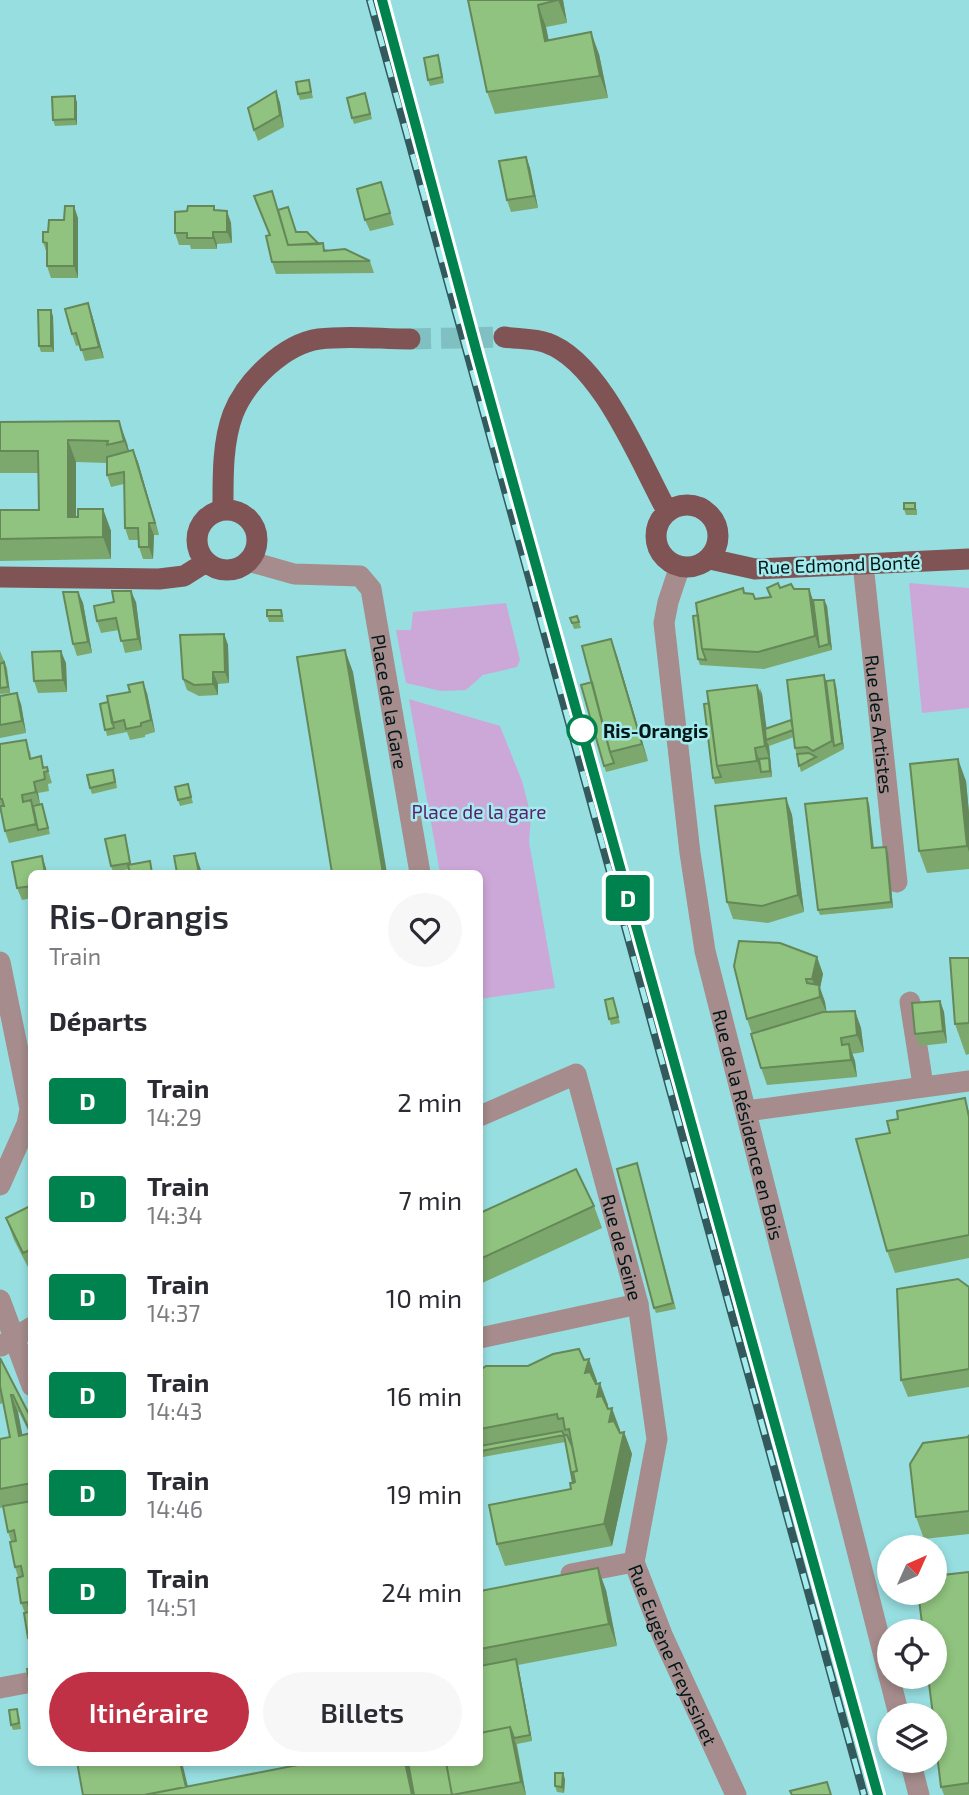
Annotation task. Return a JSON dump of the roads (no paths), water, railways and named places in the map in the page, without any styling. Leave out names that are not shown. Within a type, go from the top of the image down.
[{"type":"main road","points":[[504,337],[545,342],[573,356],[596,381],[667,511]]},
{"type":"main road","points":[[223,510],[223,473],[233,414],[257,379],[279,354],[318,339],[411,340]]},
{"type":"main road","points":[[687,504],[710,513],[719,536],[716,550],[710,559],[692,568],[665,559],[658,547],[656,533],[660,520],[667,511],[687,504]]},
{"type":"main road","points":[[223,510],[241,514],[254,527],[257,545],[248,561],[232,570],[213,567],[206,562],[197,545],[200,526],[206,518],[223,510]]},
{"type":"main road","name":"Rue Edmond Bonté","points":[[710,559],[755,569],[969,559]]},
{"type":"main road","points":[[0,577],[159,579],[184,576],[206,562]]},
{"type":"street","name":"Place de la Gare","points":[[248,561],[294,574],[360,576],[371,589],[419,870]]},
{"type":"street","name":"Rue des Artistes","points":[[863,564],[897,883]]},
{"type":"street","name":"Rue de la Résidence en Bois","points":[[680,566],[664,623],[687,830],[705,951],[877,1628]]},
{"type":"street","points":[[0,962],[28,1099]]},
{"type":"street","points":[[910,1002],[923,1085]]},
{"type":"street","name":"Rue de Seine","points":[[483,1115],[576,1074],[638,1304],[483,1337]]},
{"type":"street","points":[[747,1111],[923,1085],[969,1081]]},
{"type":"street","points":[[4,1176],[28,1114]]},
{"type":"street","points":[[4,1176],[28,1160]]},
{"type":"street","points":[[0,1300],[4,1340],[28,1379]]},
{"type":"street","name":"Rue Eugène Freyssinet","points":[[638,1304],[657,1439],[634,1562],[663,1637],[736,1795]]},
{"type":"street","points":[[4,1340],[28,1329]]},
{"type":"street","points":[[557,1577],[634,1562]]},
{"type":"street","points":[[0,1688],[28,1683]]},
{"type":"street","points":[[913,1773],[919,1795]]},
{"type":"tunnel","points":[[410,339],[504,337]]},
{"type":"railway","points":[[370,0],[864,1795]]},
{"type":"railway","points":[[382,0],[471,331],[877,1795]]},
{"type":"train","name":"D","points":[[382,0],[478,357],[878,1795]]},
{"type":"place","name":"Ris-Orangis","points":[[582,730]]},
{"type":"park label","name":"Place de la gare","points":[[479,811]]}]
